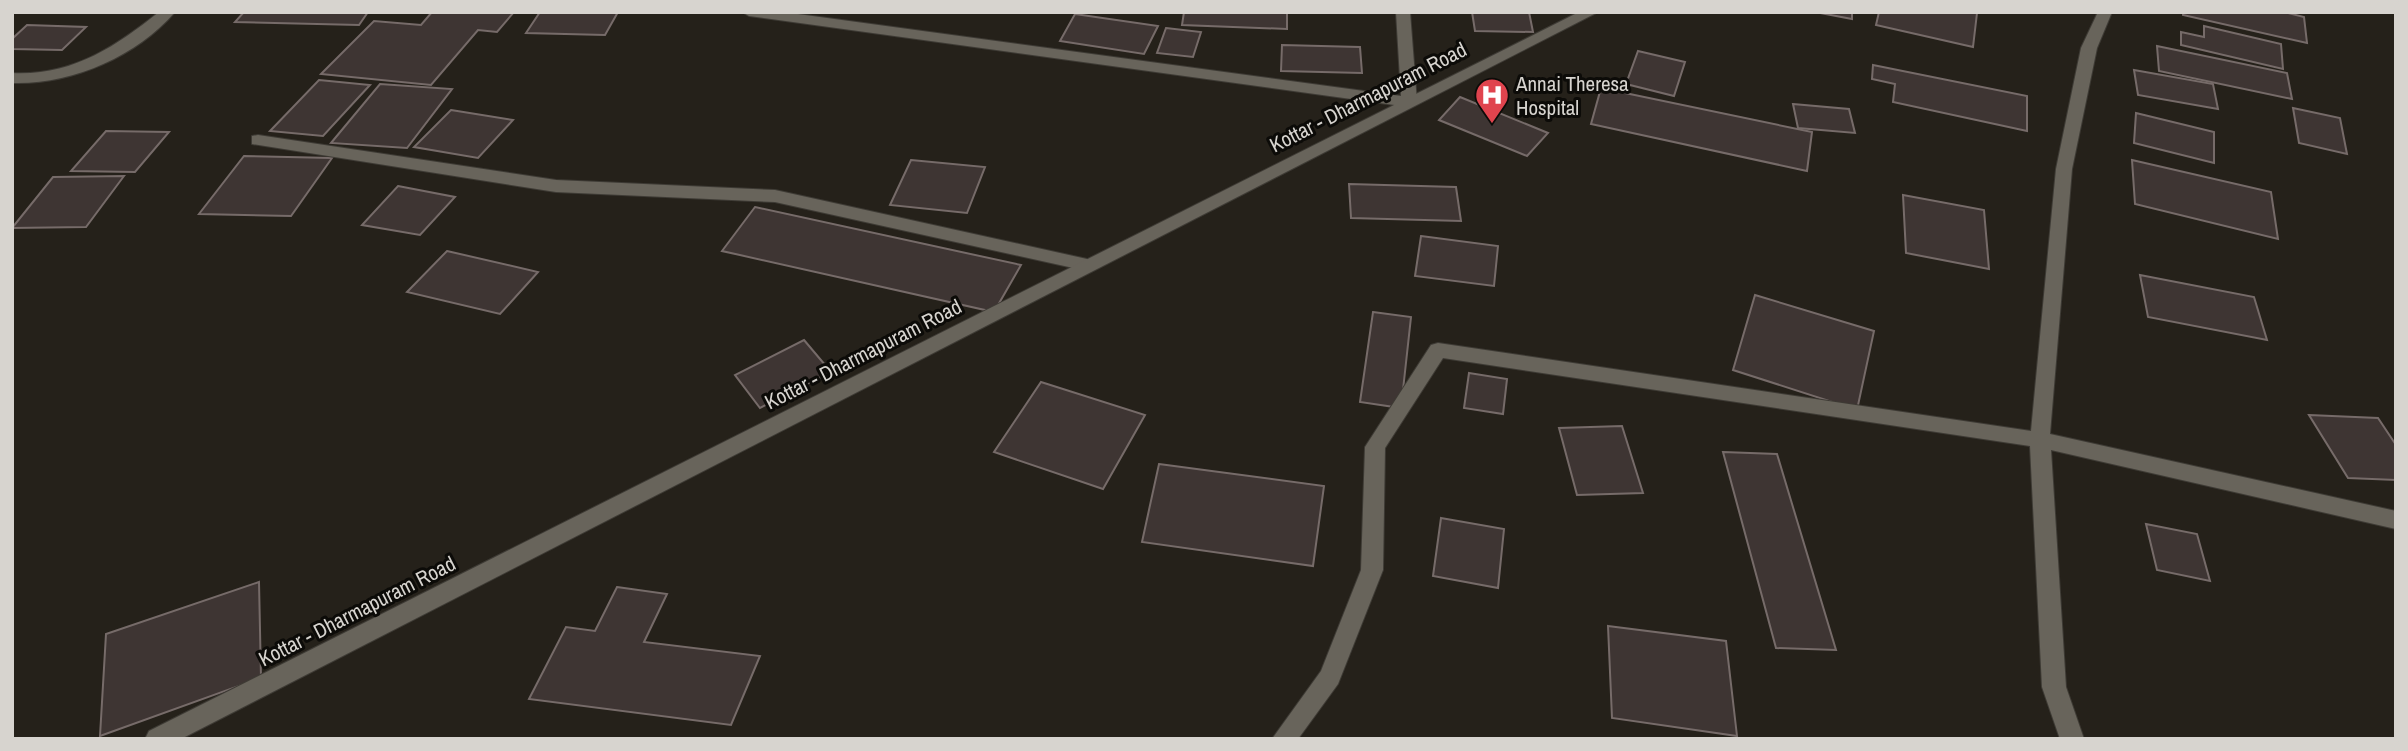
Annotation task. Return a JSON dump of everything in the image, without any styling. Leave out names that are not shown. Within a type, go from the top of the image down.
[{"type":"street","points":[[12,78],[61,75],[95,63],[133,41],[168,12]]},
{"type":"street","points":[[749,12],[1409,102],[1403,12]]},
{"type":"street","name":"Kottar - Dharmapuram Road","points":[[157,739],[1087,265],[1591,12]]},
{"type":"street","points":[[2072,739],[2054,687],[2040,440],[2064,169],[2089,48],[2105,12]]},
{"type":"street","points":[[258,140],[556,186],[775,195],[1087,265]]},
{"type":"street","points":[[1284,739],[1330,677],[1373,569],[1375,447],[1438,349],[2040,440],[2396,520]]},
{"type":"building","points":[[244,12],[368,12],[359,25],[235,22]]},
{"type":"building","points":[[432,12],[514,12],[497,32],[478,30],[431,85],[321,74],[374,21],[421,25]]},
{"type":"building","points":[[540,12],[618,12],[605,35],[526,33]]},
{"type":"building","points":[[1184,12],[1287,12],[1287,29],[1182,25]]},
{"type":"building","points":[[1472,12],[1529,12],[1533,32],[1475,31]]},
{"type":"building","points":[[1815,12],[1852,12],[1852,19]]},
{"type":"building","points":[[1879,12],[1977,13],[1973,47],[1876,25]]},
{"type":"building","points":[[2183,12],[2284,12],[2304,17],[2307,43],[2183,15]]},
{"type":"building","points":[[1075,14],[1158,26],[1144,54],[1060,41]]},
{"type":"building","points":[[27,25],[86,27],[62,50],[12,49],[12,39]]},
{"type":"building","points":[[2204,26],[2281,44],[2283,69],[2181,45],[2181,32],[2204,37]]},
{"type":"building","points":[[1166,28],[1201,32],[1193,57],[1157,53]]},
{"type":"building","points":[[1282,45],[1360,47],[1362,73],[1281,71]]},
{"type":"building","points":[[2157,46],[2287,73],[2292,99],[2159,71]]},
{"type":"building","points":[[1638,51],[1685,62],[1674,96],[1626,84]]},
{"type":"building","points":[[1873,65],[2027,96],[2027,131],[1893,102],[1895,84],[1872,79]]},
{"type":"building","points":[[2134,70],[2213,84],[2218,109],[2138,95]]},
{"type":"building","points":[[319,80],[370,85],[323,136],[270,131]]},
{"type":"building","points":[[380,84],[452,89],[407,148],[331,143]]},
{"type":"building","points":[[1601,88],[1812,132],[1807,171],[1591,124]]},
{"type":"building","points":[[1460,97],[1548,133],[1527,156],[1439,120]]},
{"type":"building","points":[[1793,104],[1849,109],[1855,133],[1798,128]]},
{"type":"building","points":[[2293,108],[2340,118],[2347,154],[2299,143]]},
{"type":"building","points":[[451,110],[513,120],[478,158],[414,147]]},
{"type":"building","points":[[2136,113],[2214,132],[2214,163],[2134,143]]},
{"type":"building","points":[[106,131],[169,132],[135,172],[71,171]]},
{"type":"building","points":[[244,156],[332,158],[291,216],[199,214]]},
{"type":"building","points":[[911,160],[985,167],[967,213],[890,205]]},
{"type":"building","points":[[2132,160],[2271,192],[2278,239],[2135,204]]},
{"type":"building","points":[[124,176],[86,227],[12,228],[53,177]]},
{"type":"building","points":[[1349,184],[1456,187],[1461,221],[1351,218]]},
{"type":"building","points":[[398,186],[455,197],[420,235],[362,225]]},
{"type":"building","points":[[1903,195],[1984,210],[1989,269],[1906,253]]},
{"type":"building","points":[[755,207],[1021,265],[994,312],[722,251]]},
{"type":"building","points":[[1421,236],[1498,246],[1494,286],[1415,276]]},
{"type":"building","points":[[447,251],[538,272],[500,314],[407,292]]},
{"type":"building","points":[[2140,275],[2254,297],[2267,340],[2148,317]]},
{"type":"building","points":[[1755,295],[1874,331],[1857,410],[1733,370]]},
{"type":"building","points":[[1373,312],[1411,317],[1401,408],[1360,402]]},
{"type":"building","points":[[804,340],[831,372],[760,408],[735,375]]},
{"type":"building","points":[[1469,373],[1507,379],[1503,414],[1464,408]]},
{"type":"building","points":[[1041,382],[1145,415],[1103,489],[994,452]]},
{"type":"building","points":[[2309,415],[2378,418],[2396,445],[2396,480],[2348,478]]},
{"type":"building","points":[[1622,426],[1643,493],[1577,495],[1559,428]]},
{"type":"building","points":[[1723,452],[1777,454],[1836,650],[1776,648]]},
{"type":"building","points":[[1159,464],[1324,486],[1313,566],[1142,542]]},
{"type":"building","points":[[1441,518],[1504,529],[1498,588],[1433,576]]},
{"type":"building","points":[[2146,524],[2197,534],[2210,581],[2157,570]]},
{"type":"building","points":[[259,582],[261,678],[100,736],[106,634]]},
{"type":"building","points":[[617,587],[667,594],[644,642],[760,656],[731,725],[529,699],[566,627],[595,631]]},
{"type":"building","points":[[1608,626],[1726,641],[1737,736],[1612,718]]},
{"type":"place","name":"Annai Theresa Hospital","points":[[1492,125]]}]
